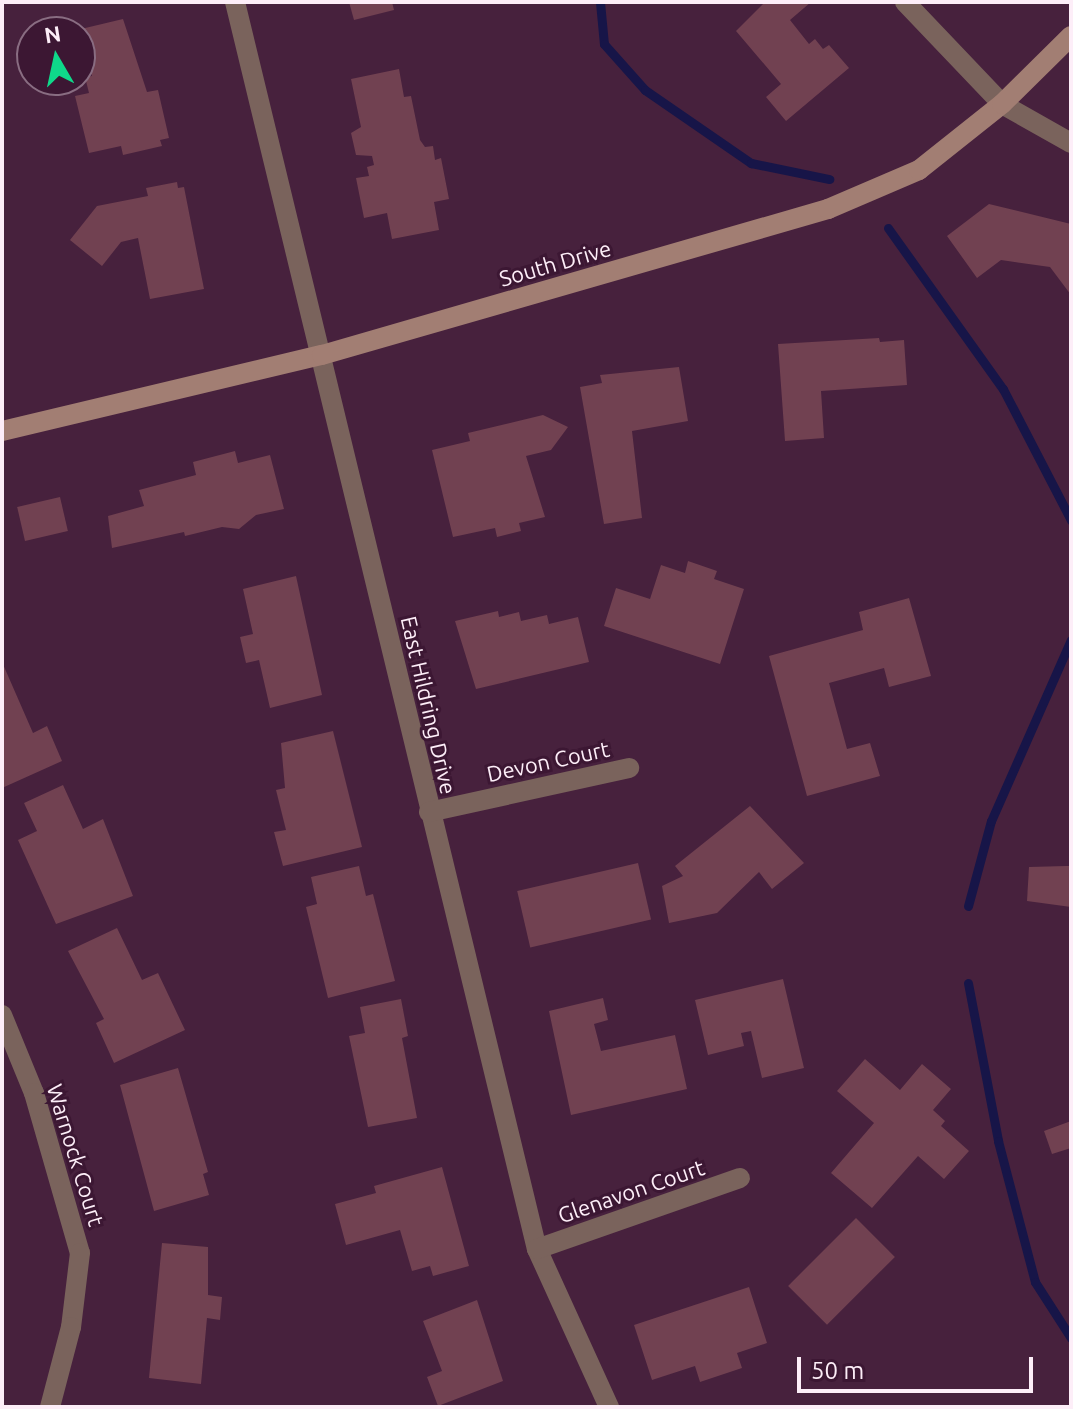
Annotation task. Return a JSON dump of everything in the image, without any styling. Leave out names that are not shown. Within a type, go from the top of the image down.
[{"type":"street","name":"East Hildring Drive","points":[[235,2],[537,1249],[609,1407]]},
{"type":"street","points":[[905,2],[1002,104],[1071,143]]},
{"type":"street","name":"South Drive","points":[[2,431],[322,355],[828,209],[919,170],[1002,104],[1071,36]]},
{"type":"street","name":"Devon Court","points":[[429,812],[629,768]]},
{"type":"street","name":"Warnock Court","points":[[2,1015],[34,1093],[80,1253],[71,1327],[50,1407]]},
{"type":"street","name":"Glenavon Court","points":[[537,1249],[740,1178]]},
{"type":"building","points":[[349,2],[392,2],[394,10],[354,20]]},
{"type":"building","points":[[765,2],[811,2],[790,20],[809,44],[815,39],[823,49],[829,45],[849,68],[786,121],[766,97],[781,84],[736,31]]},
{"type":"building","points":[[123,19],[147,92],[158,90],[169,138],[160,140],[162,146],[123,155],[121,146],[89,153],[75,96],[96,96],[96,25]]},
{"type":"building","points":[[399,69],[404,97],[411,96],[420,140],[425,147],[433,146],[435,160],[441,158],[449,199],[434,202],[439,230],[392,239],[387,213],[364,218],[356,178],[369,176],[367,167],[374,165],[372,156],[356,155],[351,133],[361,127],[351,79]]},
{"type":"building","points":[[177,182],[178,188],[184,187],[204,289],[150,299],[138,238],[121,242],[102,266],[70,240],[97,206],[148,196],[146,188]]},
{"type":"building","points":[[989,204],[1071,224],[1071,295],[1050,267],[1001,260],[977,278],[947,236]]},
{"type":"building","points":[[879,338],[880,342],[904,340],[907,385],[821,391],[824,438],[785,441],[778,344]]},
{"type":"building","points":[[679,367],[688,421],[632,431],[642,518],[604,524],[580,387],[602,383],[600,375]]},
{"type":"building","points":[[543,415],[568,427],[551,450],[526,456],[545,517],[519,523],[521,531],[497,537],[495,528],[453,537],[432,450],[470,441],[468,433]]},
{"type":"building","points":[[235,451],[238,463],[270,455],[284,509],[256,515],[239,529],[222,527],[185,536],[184,532],[112,548],[108,516],[144,506],[139,490],[196,475],[193,462]]},
{"type":"building","points":[[60,497],[68,531],[25,541],[17,507]]},
{"type":"building","points":[[688,561],[717,571],[714,579],[744,589],[720,664],[604,626],[616,588],[650,599],[661,565],[685,573]]},
{"type":"building","points":[[296,576],[322,695],[270,708],[259,660],[246,663],[240,637],[253,634],[243,589]]},
{"type":"building","points":[[909,598],[931,676],[889,687],[884,668],[829,683],[847,749],[870,743],[880,776],[807,796],[769,656],[863,630],[859,612]]},
{"type":"building","points":[[498,611],[499,617],[519,612],[521,621],[547,615],[549,624],[578,617],[589,662],[476,689],[455,621]]},
{"type":"building","points":[[2,662],[33,733],[47,726],[62,761],[2,788]]},
{"type":"building","points":[[333,731],[362,847],[283,866],[274,832],[286,830],[276,790],[285,788],[281,743]]},
{"type":"building","points":[[63,785],[83,829],[103,819],[133,896],[56,924],[18,840],[37,831],[24,803]]},
{"type":"building","points":[[750,806],[804,863],[772,889],[759,872],[717,913],[669,923],[662,886],[683,876],[675,866]]},
{"type":"building","points":[[638,863],[651,920],[530,947],[517,891]]},
{"type":"building","points":[[359,866],[366,896],[373,894],[395,981],[328,998],[306,907],[317,904],[311,877]]},
{"type":"building","points":[[1071,866],[1071,907],[1027,901],[1029,867]]},
{"type":"building","points":[[117,928],[142,980],[158,973],[185,1030],[114,1063],[96,1023],[104,1019],[68,951]]},
{"type":"building","points":[[783,979],[804,1068],[762,1078],[751,1031],[741,1033],[744,1046],[708,1055],[695,1000]]},
{"type":"building","points":[[603,998],[608,1020],[594,1024],[601,1051],[675,1035],[687,1089],[571,1115],[549,1011]]},
{"type":"building","points":[[401,999],[408,1036],[402,1038],[417,1118],[368,1127],[349,1036],[365,1033],[360,1007]]},
{"type":"building","points":[[865,1059],[900,1090],[922,1064],[951,1089],[933,1110],[945,1121],[941,1126],[969,1151],[944,1179],[918,1156],[872,1208],[831,1173],[874,1123],[837,1091]]},
{"type":"building","points":[[178,1068],[208,1172],[203,1174],[209,1195],[154,1211],[120,1085]]},
{"type":"building","points":[[1071,1121],[1071,1148],[1052,1154],[1044,1131]]},
{"type":"building","points":[[442,1167],[469,1266],[433,1276],[430,1266],[412,1271],[400,1230],[346,1245],[335,1204],[376,1193],[374,1186]]},
{"type":"building","points":[[856,1218],[895,1257],[827,1325],[788,1286]]},
{"type":"building","points":[[162,1243],[208,1247],[208,1295],[222,1297],[220,1320],[207,1318],[201,1384],[149,1378]]},
{"type":"building","points":[[749,1287],[767,1343],[737,1353],[742,1368],[700,1382],[695,1366],[652,1380],[634,1325]]},
{"type":"building","points":[[477,1300],[503,1381],[438,1406],[427,1377],[442,1371],[423,1321]]},
{"type":"waterway","points":[[600,2],[604,44],[645,90],[751,163],[829,179]]},
{"type":"waterway","points":[[888,228],[1003,389],[1071,520]]},
{"type":"waterway","points":[[968,906],[991,821],[1071,640]]},
{"type":"waterway","points":[[968,983],[998,1141],[1035,1282],[1071,1338]]}]
